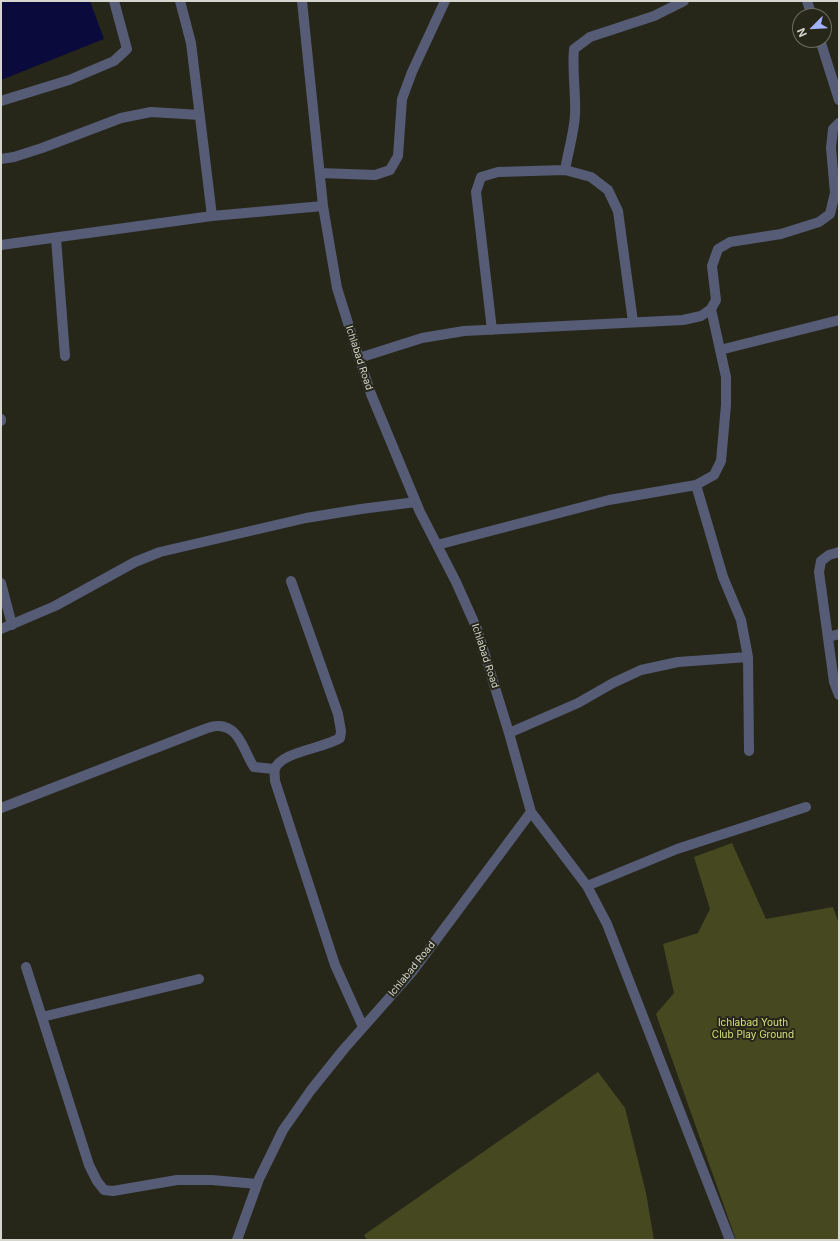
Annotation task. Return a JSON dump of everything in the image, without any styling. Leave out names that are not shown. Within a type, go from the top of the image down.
[{"type":"street","points":[[1,101],[69,80],[114,61],[127,49],[114,1]]},
{"type":"street","points":[[180,1],[191,43],[212,216]]},
{"type":"street","name":"Ichlabad Road","points":[[237,1240],[257,1184],[283,1130],[310,1090],[412,972],[531,812],[509,733],[477,629],[456,582],[416,502],[371,394],[358,358],[337,288],[323,206],[302,1]]},
{"type":"street","points":[[320,173],[375,174],[390,170],[398,156],[402,99],[412,72],[446,1]]},
{"type":"street","points":[[565,170],[575,116],[576,88],[573,66],[574,49],[590,37],[654,16],[684,1]]},
{"type":"street","points":[[823,48],[839,100]]},
{"type":"street","points":[[1,159],[14,157],[42,148],[121,118],[151,112],[200,115]]},
{"type":"street","points":[[358,358],[422,338],[464,331],[683,320],[701,316],[711,310],[716,300],[712,266],[718,249],[730,242],[781,234],[813,224],[819,222],[830,214],[835,193],[831,148],[833,129],[839,123]]},
{"type":"street","points":[[492,330],[476,192],[481,177],[498,172],[565,170],[592,177],[608,190],[618,211],[633,322]]},
{"type":"street","points":[[1,246],[212,216],[323,206]]},
{"type":"street","points":[[56,238],[65,356]]},
{"type":"street","points":[[437,544],[609,500],[696,485],[714,475],[721,461],[726,405],[726,377],[711,310]]},
{"type":"street","points":[[720,350],[839,320]]},
{"type":"street","points":[[696,485],[723,577],[741,620],[748,657],[749,752]]},
{"type":"street","points":[[1,629],[55,606],[134,562],[160,552],[306,518],[416,502]]},
{"type":"street","points":[[839,552],[829,555],[821,560],[819,572],[834,682],[839,695]]},
{"type":"street","points":[[291,581],[338,714],[341,731],[340,738],[333,742],[287,757],[279,762],[274,769],[276,781],[335,965],[363,1027]]},
{"type":"street","points":[[1,583],[12,625]]},
{"type":"street","points":[[828,636],[839,634]]},
{"type":"street","points":[[509,733],[578,703],[613,683],[641,670],[678,662],[748,657]]},
{"type":"street","points":[[1,808],[196,732],[217,726],[230,728],[236,733],[254,767],[274,769]]},
{"type":"street","points":[[587,886],[677,849],[806,807]]},
{"type":"street","points":[[531,812],[587,886],[607,924],[730,1240]]},
{"type":"street","points":[[26,967],[89,1165],[97,1181],[104,1190],[112,1191],[177,1180],[212,1180],[257,1184]]},
{"type":"street","points":[[42,1017],[199,979]]},
{"type":"green space","name":"Ichlabad Youth Club Play Ground","points":[[732,843],[766,919],[833,907],[839,924],[839,1240],[736,1240],[656,1014],[674,993],[663,944],[698,933],[710,909],[694,857]]},
{"type":"green space","points":[[598,1072],[625,1108],[646,1193],[654,1240],[367,1240],[364,1235]]},
{"type":"shaded area","points":[[1,1],[90,1],[104,39],[1,80]]}]
